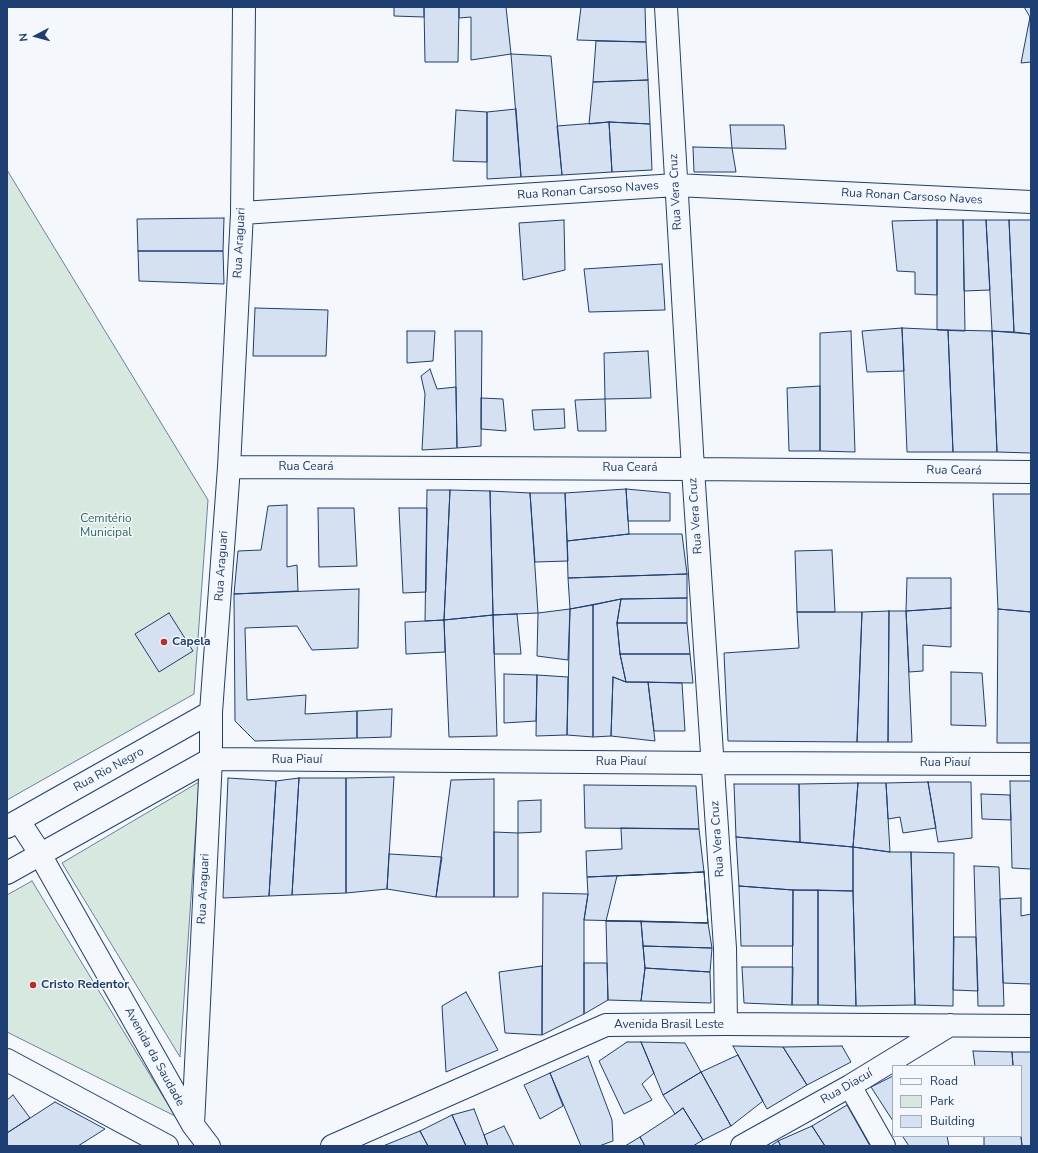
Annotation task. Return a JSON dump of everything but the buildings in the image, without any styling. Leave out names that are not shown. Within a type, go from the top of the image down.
[{"type":"street","name":"Rua Araguari","points":[[193,1125],[211,759],[211,712],[229,467],[242,212],[244,7]]},
{"type":"street","name":"Rua Vera Cruz","points":[[666,7],[693,468],[725,948],[726,1024]]},
{"type":"street","name":"Rua Ronan Carsoso Naves","points":[[242,212],[676,185],[1031,202]]},
{"type":"street","name":"Rua Ceará","points":[[229,467],[693,468],[1031,472]]},
{"type":"street","name":"Rua Rio Negro","points":[[13,824],[211,712]]},
{"type":"street","name":"Rua Piauí","points":[[211,759],[1031,764]]},
{"type":"street","points":[[7,873],[211,759]]},
{"type":"street","name":"Avenida da Saudade","points":[[13,824],[40,854],[193,1125],[209,1146]]},
{"type":"street","name":"Avenida Brasil Leste","points":[[332,1146],[606,1025],[726,1024],[1031,1026]]},
{"type":"street","name":"Rua Diacuí","points":[[742,1146],[850,1086],[950,1025]]},
{"type":"street","points":[[7,1060],[167,1146]]},
{"type":"street","points":[[850,1086],[884,1146]]},
{"type":"green space","name":"Cemitério Municipal","points":[[7,170],[208,500],[194,694],[7,800]]},
{"type":"green space","points":[[199,782],[180,1057],[62,863]]},
{"type":"green space","points":[[32,881],[175,1116],[7,1032],[7,895]]},
{"type":"place","name":"Capela","points":[[164,642]]},
{"type":"place","name":"Cristo Redentor","points":[[33,985]]}]
